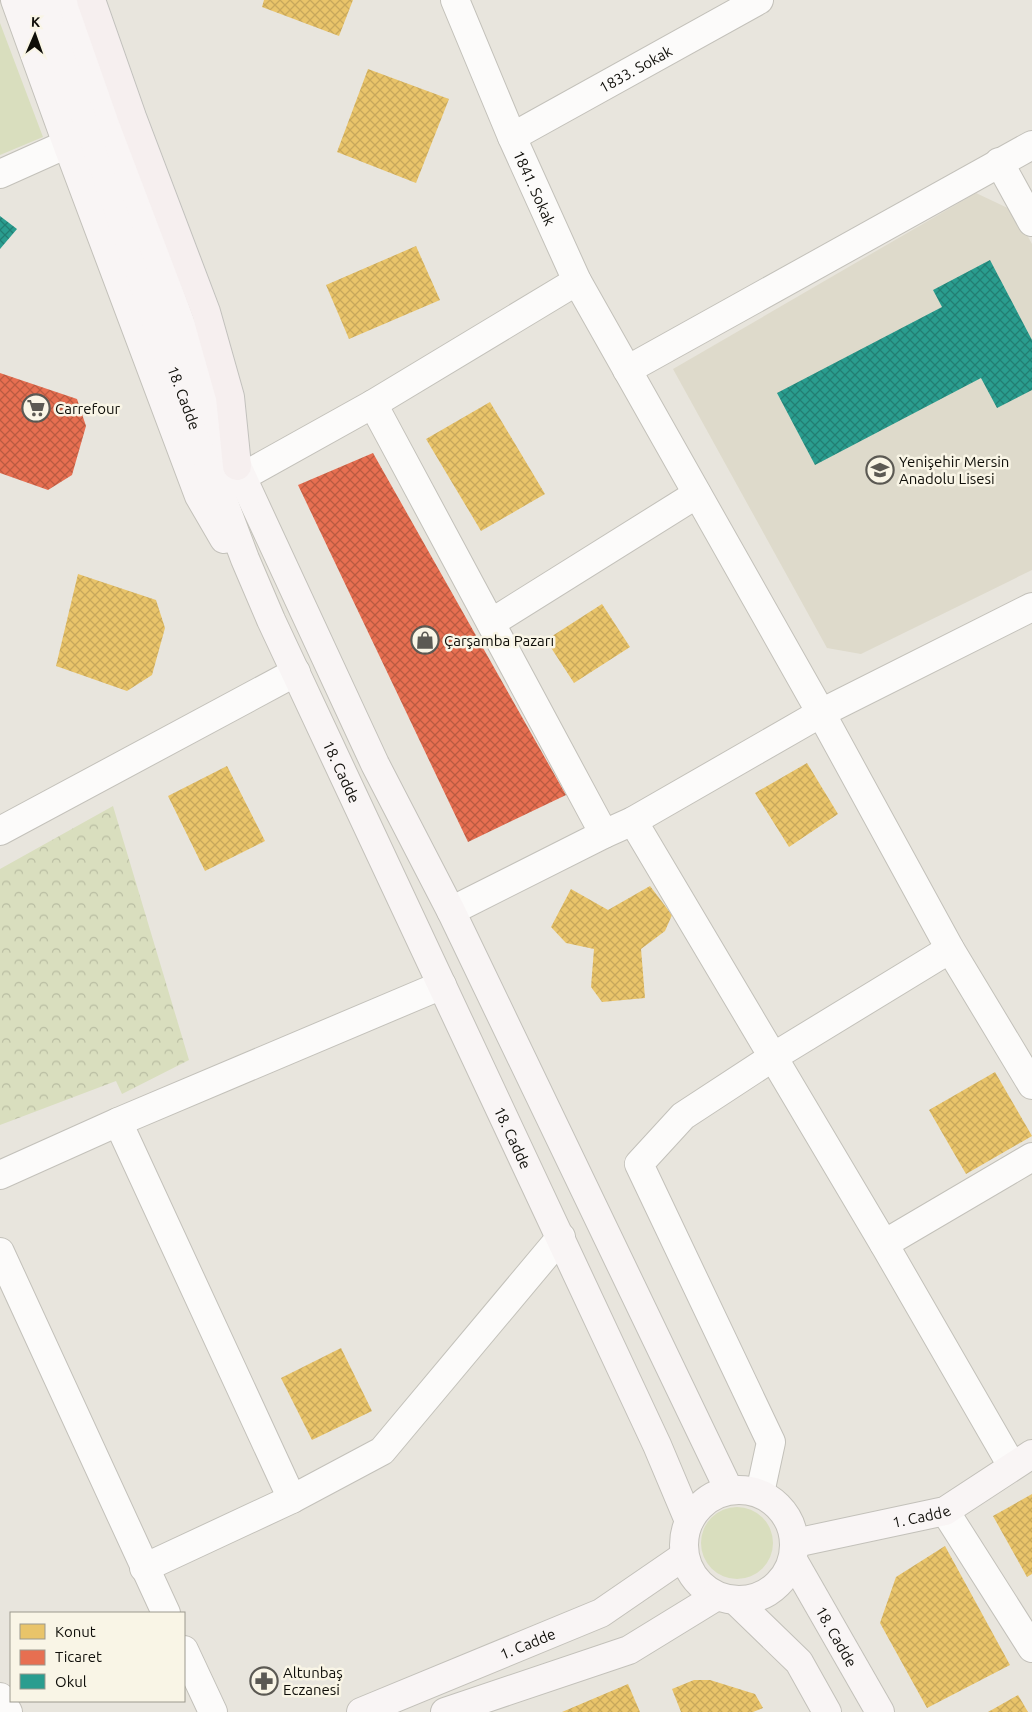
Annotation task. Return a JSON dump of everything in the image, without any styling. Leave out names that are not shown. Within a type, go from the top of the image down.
[{"type":"main road","points":[[92,0],[132,118],[206,312],[230,397],[239,471]]},
{"type":"street","points":[[15,0],[199,496],[271,620]]},
{"type":"street","name":"18. Cadde","points":[[43,0],[94,137],[162,338],[245,559],[271,620],[657,1444],[689,1521]]},
{"type":"street","name":"18. Cadde","points":[[71,0],[170,294],[207,396],[239,471],[375,764],[451,911],[730,1490]]},
{"type":"street","name":"1841. Sokak","points":[[455,0],[512,137],[577,281],[821,713],[950,949],[1032,1085]]},
{"type":"street","name":"1833. Sokak","points":[[512,137],[757,0]]},
{"type":"street","points":[[0,174],[67,144]]},
{"type":"street","points":[[627,370],[1032,144]]},
{"type":"street","points":[[999,162],[1032,222]]},
{"type":"street","points":[[239,471],[373,404],[577,281]]},
{"type":"street","points":[[373,404],[604,834]]},
{"type":"street","points":[[491,623],[697,494]]},
{"type":"street","points":[[451,911],[633,821],[821,713],[1032,607]]},
{"type":"street","points":[[0,831],[296,672]]},
{"type":"street","points":[[633,821],[884,1244],[1022,1460]]},
{"type":"street","points":[[760,1493],[771,1442],[638,1164],[683,1116],[772,1056],[950,949]]},
{"type":"street","points":[[0,1175],[118,1122],[442,985]]},
{"type":"street","points":[[118,1122],[292,1499]]},
{"type":"street","points":[[884,1244],[1032,1157]]},
{"type":"street","points":[[144,1568],[292,1499],[382,1451],[561,1237]]},
{"type":"street","points":[[0,1252],[166,1612]]},
{"type":"street","name":"1. Cadde","points":[[794,1551],[945,1511],[1022,1460]]},
{"type":"street","points":[[445,1712],[629,1650],[726,1598],[754,1598],[771,1590],[785,1577],[794,1551],[792,1528],[785,1513],[774,1502],[760,1493],[745,1490],[730,1490],[713,1496],[699,1506],[684,1532],[684,1556],[688,1568],[695,1580],[705,1589],[726,1598],[798,1662],[827,1712]]},
{"type":"street","points":[[945,1511],[1032,1648]]},
{"type":"street","name":"18. Cadde","points":[[794,1551],[880,1712]]},
{"type":"street","name":"1. Cadde","points":[[361,1712],[601,1613],[684,1556]]},
{"type":"street","points":[[185,1652],[214,1712]]},
{"type":"street","points":[[0,1697],[8,1712]]},
{"type":"shaded area","name":"Yenişehir Mersin Anadolu Lisesi","points":[[976,193],[1014,211],[1032,244],[1032,570],[861,654],[827,648],[673,369]]},
{"type":"green space","points":[[0,23],[43,137],[0,155]]},
{"type":"green space","points":[[113,806],[189,1060],[122,1094],[116,1081],[0,1125],[0,869]]},
{"type":"green space","points":[[737,1507],[757,1513],[767,1523],[773,1543],[767,1563],[757,1573],[737,1579],[717,1573],[707,1563],[701,1543],[707,1523],[717,1513]]},
{"type":"building: Konut","points":[[264,0],[353,0],[339,36],[262,7]]},
{"type":"building: Konut","points":[[368,69],[449,99],[416,183],[337,152]]},
{"type":"building: Konut","points":[[416,246],[440,300],[349,339],[326,285]]},
{"type":"building: Konut","points":[[490,402],[545,494],[481,531],[426,439]]},
{"type":"building: Konut","points":[[78,574],[156,600],[165,628],[152,675],[127,691],[56,666]]},
{"type":"building: Konut","points":[[602,604],[630,647],[574,683],[546,640]]},
{"type":"building: Konut","points":[[807,763],[838,814],[789,847],[755,793]]},
{"type":"building: Konut","points":[[227,766],[265,841],[205,871],[168,796]]},
{"type":"building: Konut","points":[[650,886],[672,915],[665,931],[641,949],[645,998],[602,1002],[591,987],[594,949],[566,943],[551,927],[571,889],[608,910]]},
{"type":"building: Konut","points":[[995,1072],[1032,1136],[966,1174],[929,1110]]},
{"type":"building: Konut","points":[[341,1348],[372,1411],[312,1440],[281,1378]]},
{"type":"building: Konut","points":[[1032,1494],[1032,1574],[1027,1577],[993,1516]]},
{"type":"building: Konut","points":[[945,1546],[1010,1665],[927,1708],[880,1623],[896,1577]]},
{"type":"building: Konut","points":[[694,1680],[710,1680],[755,1694],[763,1708],[753,1712],[681,1712],[672,1689]]},
{"type":"building: Konut","points":[[628,1684],[640,1712],[562,1712]]},
{"type":"building: Konut","points":[[1018,1695],[1028,1712],[988,1712]]},
{"type":"building: Ticaret","points":[[0,373],[77,399],[86,426],[72,475],[48,490],[0,473]]},
{"type":"building: Ticaret","name":"Çarşamba Pazarı","points":[[373,453],[566,795],[468,842],[298,485]]},
{"type":"building: Okul","points":[[0,216],[17,229],[0,249]]},
{"type":"building: Okul","points":[[990,260],[1032,340],[1032,390],[997,408],[981,378],[815,465],[777,393],[942,307],[933,290]]},
{"type":"place","name":"Carrefour","points":[[36,408]]},
{"type":"place","name":"Yenişehir Mersin Anadolu Lisesi","points":[[880,470]]},
{"type":"place","name":"Çarşamba Pazarı","points":[[425,640]]},
{"type":"place","name":"Altunbaş Eczanesi","points":[[264,1681]]}]
